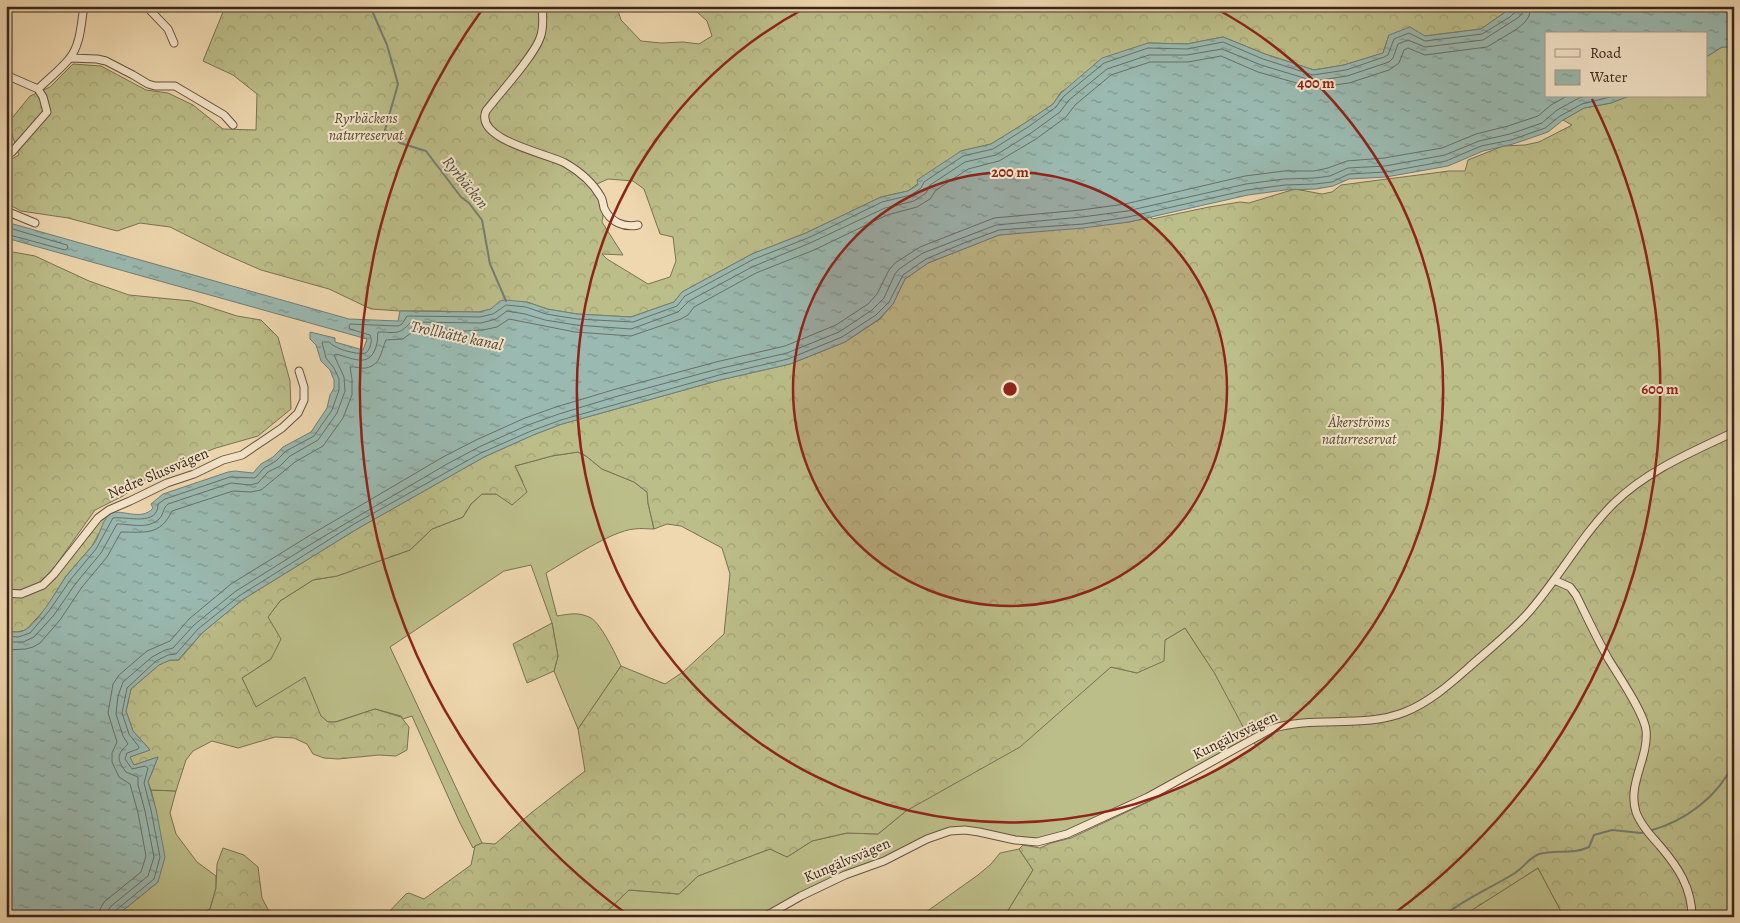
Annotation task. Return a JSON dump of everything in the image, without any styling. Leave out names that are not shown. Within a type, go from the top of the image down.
[{"type":"street","points":[[38,89],[70,58],[75,50],[84,6]]},
{"type":"street","points":[[146,6],[168,29],[174,43]]},
{"type":"street","points":[[542,6],[543,19],[540,38],[530,56],[486,111],[484,119],[486,125],[510,143],[526,151],[560,161],[572,167],[586,178],[597,191],[610,217],[623,226],[638,226]]},
{"type":"street","points":[[70,58],[106,61],[133,74],[148,84],[175,86],[224,115],[233,125]]},
{"type":"street","points":[[6,75],[38,89],[45,102],[47,112],[12,152],[6,156]]},
{"type":"street","points":[[6,211],[35,223]]},
{"type":"street","name":"Nedre Slussvägen","points":[[6,593],[21,594],[43,585],[54,574],[98,518],[108,510],[223,460],[242,455],[282,428],[298,413],[304,400],[304,387],[298,371]]},
{"type":"street","name":"Kungälvsvägen","points":[[764,917],[845,875],[884,860],[927,839],[950,831],[964,830],[1015,840],[1038,842],[1067,834],[1148,797],[1271,729],[1288,724],[1376,720],[1405,712],[1425,702],[1453,682],[1528,613],[1601,516],[1628,490],[1664,466],[1734,432]]},
{"type":"street","points":[[1554,580],[1570,588],[1576,595],[1608,657],[1644,720],[1646,744],[1633,799],[1636,813],[1648,833],[1668,855],[1683,877],[1692,901],[1692,917]]},
{"type":"green space","name":"Ryrbäckens naturreservat","points":[[218,6],[622,6],[618,11],[621,20],[641,41],[699,44],[712,36],[707,21],[697,12],[662,6],[1514,6],[1481,29],[1425,36],[1389,35],[1383,53],[1344,65],[1314,70],[1265,54],[1223,37],[1187,44],[1148,43],[1061,92],[1053,104],[991,144],[961,151],[908,191],[881,197],[806,233],[752,254],[682,292],[674,302],[631,317],[577,314],[547,309],[527,302],[494,307],[479,312],[371,309],[329,289],[261,270],[170,227],[140,223],[117,231],[68,218],[21,211],[6,203],[6,162],[19,155],[8,123],[30,96],[50,87],[73,64],[101,66],[146,90],[168,93],[193,105],[223,129],[256,130],[257,94],[233,75],[203,61],[223,12]],"holes":[[[608,179],[633,181],[644,189],[660,234],[673,237],[676,261],[670,277],[648,284],[602,254],[623,255],[602,222],[604,210],[594,191],[597,184]]]},
{"type":"green space","name":"Åkerströms naturreservat","points":[[1722,47],[1734,47],[1734,917],[1564,917],[1538,868],[1461,917],[1004,917],[1033,870],[1019,849],[1023,845],[1040,848],[1071,838],[1206,775],[1256,746],[1251,737],[1249,738],[1215,674],[1185,628],[1165,640],[1164,661],[1137,673],[1111,667],[1020,747],[906,811],[878,834],[847,833],[812,841],[787,857],[770,849],[698,876],[679,894],[629,890],[601,917],[384,917],[406,894],[409,893],[424,899],[471,865],[475,846],[482,843],[495,844],[585,771],[578,729],[621,666],[665,684],[683,672],[724,634],[730,574],[722,548],[681,526],[667,524],[654,529],[647,492],[634,482],[602,469],[578,452],[552,456],[515,466],[527,492],[512,505],[496,494],[482,494],[471,504],[463,517],[432,529],[410,550],[337,576],[313,580],[280,601],[268,617],[281,639],[271,659],[242,678],[256,707],[305,677],[321,716],[328,722],[336,722],[375,709],[401,717],[409,727],[407,750],[396,756],[379,755],[338,759],[324,758],[313,754],[307,744],[294,738],[275,737],[238,748],[212,741],[193,751],[186,760],[176,791],[151,790],[148,782],[158,757],[134,765],[129,757],[150,750],[133,731],[126,711],[131,689],[159,665],[170,660],[179,660],[202,633],[242,600],[357,529],[484,457],[533,435],[562,424],[720,380],[790,364],[845,342],[880,319],[893,304],[905,279],[928,263],[999,235],[1129,222],[1151,217],[1152,219],[1209,207],[1240,202],[1249,203],[1295,189],[1322,194],[1332,192],[1341,185],[1449,171],[1465,171],[1468,160],[1503,146],[1539,142],[1572,125],[1563,120],[1584,108],[1611,103],[1624,98],[1708,98],[1708,56]]},
{"type":"green space","points":[[13,252],[35,256],[89,281],[129,295],[191,301],[237,316],[261,320],[278,337],[290,381],[291,409],[258,436],[216,448],[160,469],[123,496],[95,510],[56,565],[41,582],[24,590],[6,590],[6,257]]},
{"type":"green space","points":[[578,452],[602,469],[634,482],[648,493],[648,503],[654,529],[634,529],[614,535],[589,547],[546,573],[557,616],[577,614],[585,615],[593,620],[607,639],[621,666],[578,729],[554,671],[558,656],[552,623],[531,565],[504,571],[390,647],[482,843],[473,848],[412,716],[403,719],[401,716],[375,709],[335,722],[328,722],[321,716],[256,708],[242,678],[271,659],[268,617],[280,601],[313,580],[337,576],[410,550],[432,529],[463,517],[471,504],[482,494],[496,494],[523,482],[515,466],[552,456]]},
{"type":"green space","points":[[104,513],[109,515],[92,546],[66,576],[46,608],[26,630],[17,632],[6,631],[6,593],[14,594],[43,585]]},
{"type":"green space","points":[[552,623],[558,656],[554,671],[527,683],[513,644]]},
{"type":"green space","points":[[1185,628],[1230,696],[1251,737],[1147,794],[1066,832],[1037,840],[965,828],[880,859],[799,894],[760,917],[601,917],[629,890],[679,894],[698,876],[770,849],[787,857],[812,841],[847,833],[878,834],[906,811],[1085,689],[1111,667],[1137,673],[1165,640]]},
{"type":"green space","points":[[151,790],[176,791],[170,813],[176,834],[197,862],[216,876],[216,888],[210,909],[196,917],[115,917],[158,882],[159,847]]},
{"type":"green space","points":[[223,848],[244,855],[258,867],[262,898],[272,917],[196,917],[210,909],[216,888],[217,864]]},
{"type":"green space","points":[[1019,849],[1033,870],[1004,917],[919,917],[978,875],[1000,853]]},
{"type":"green space","points":[[1538,868],[1564,917],[1461,917]]},
{"type":"water","name":"Trollhätte kanal","points":[[1514,6],[1734,6],[1734,47],[1722,47],[1708,56],[1708,32],[1545,32],[1545,98],[1624,98],[1611,103],[1584,108],[1563,120],[1548,132],[1513,144],[1483,151],[1448,166],[1386,177],[1349,179],[1333,186],[1316,189],[1285,190],[1248,195],[1129,222],[999,235],[928,263],[905,279],[893,304],[879,319],[845,342],[790,364],[720,380],[562,424],[484,457],[357,529],[242,600],[202,633],[178,660],[170,660],[159,665],[131,689],[126,711],[133,731],[150,750],[130,757],[134,765],[158,757],[148,782],[156,809],[165,857],[158,882],[115,917],[6,917],[6,631],[23,631],[36,621],[65,578],[95,542],[109,515],[118,512],[142,514],[153,508],[151,504],[163,494],[228,472],[253,473],[261,464],[273,457],[283,447],[311,432],[327,408],[334,388],[334,380],[330,370],[321,361],[316,345],[310,339],[310,332],[335,338],[335,342],[363,350],[367,339],[6,238],[6,222],[349,319],[398,321],[400,311],[479,312],[491,309],[500,301],[505,300],[527,302],[547,309],[577,314],[631,317],[674,302],[682,292],[752,254],[806,233],[881,197],[908,191],[918,185],[917,180],[961,151],[991,144],[1053,104],[1061,93],[1102,58],[1148,43],[1187,44],[1223,37],[1265,54],[1314,70],[1344,65],[1383,53],[1389,35],[1410,27],[1425,36],[1481,29]]},
{"type":"waterway","name":"Ryrbäcken","points":[[370,6],[387,45],[398,84],[385,130],[400,143],[426,151],[461,197],[469,203],[482,220],[490,264],[506,301]]},
{"type":"waterway","points":[[1734,699],[1731,700],[1728,707],[1734,714]]},
{"type":"waterway","points":[[1649,831],[1676,821],[1700,806],[1720,786],[1734,762]]},
{"type":"waterway","points":[[1442,917],[1468,899],[1515,873],[1539,854],[1583,849],[1589,847],[1594,835],[1612,830],[1645,832]]}]
